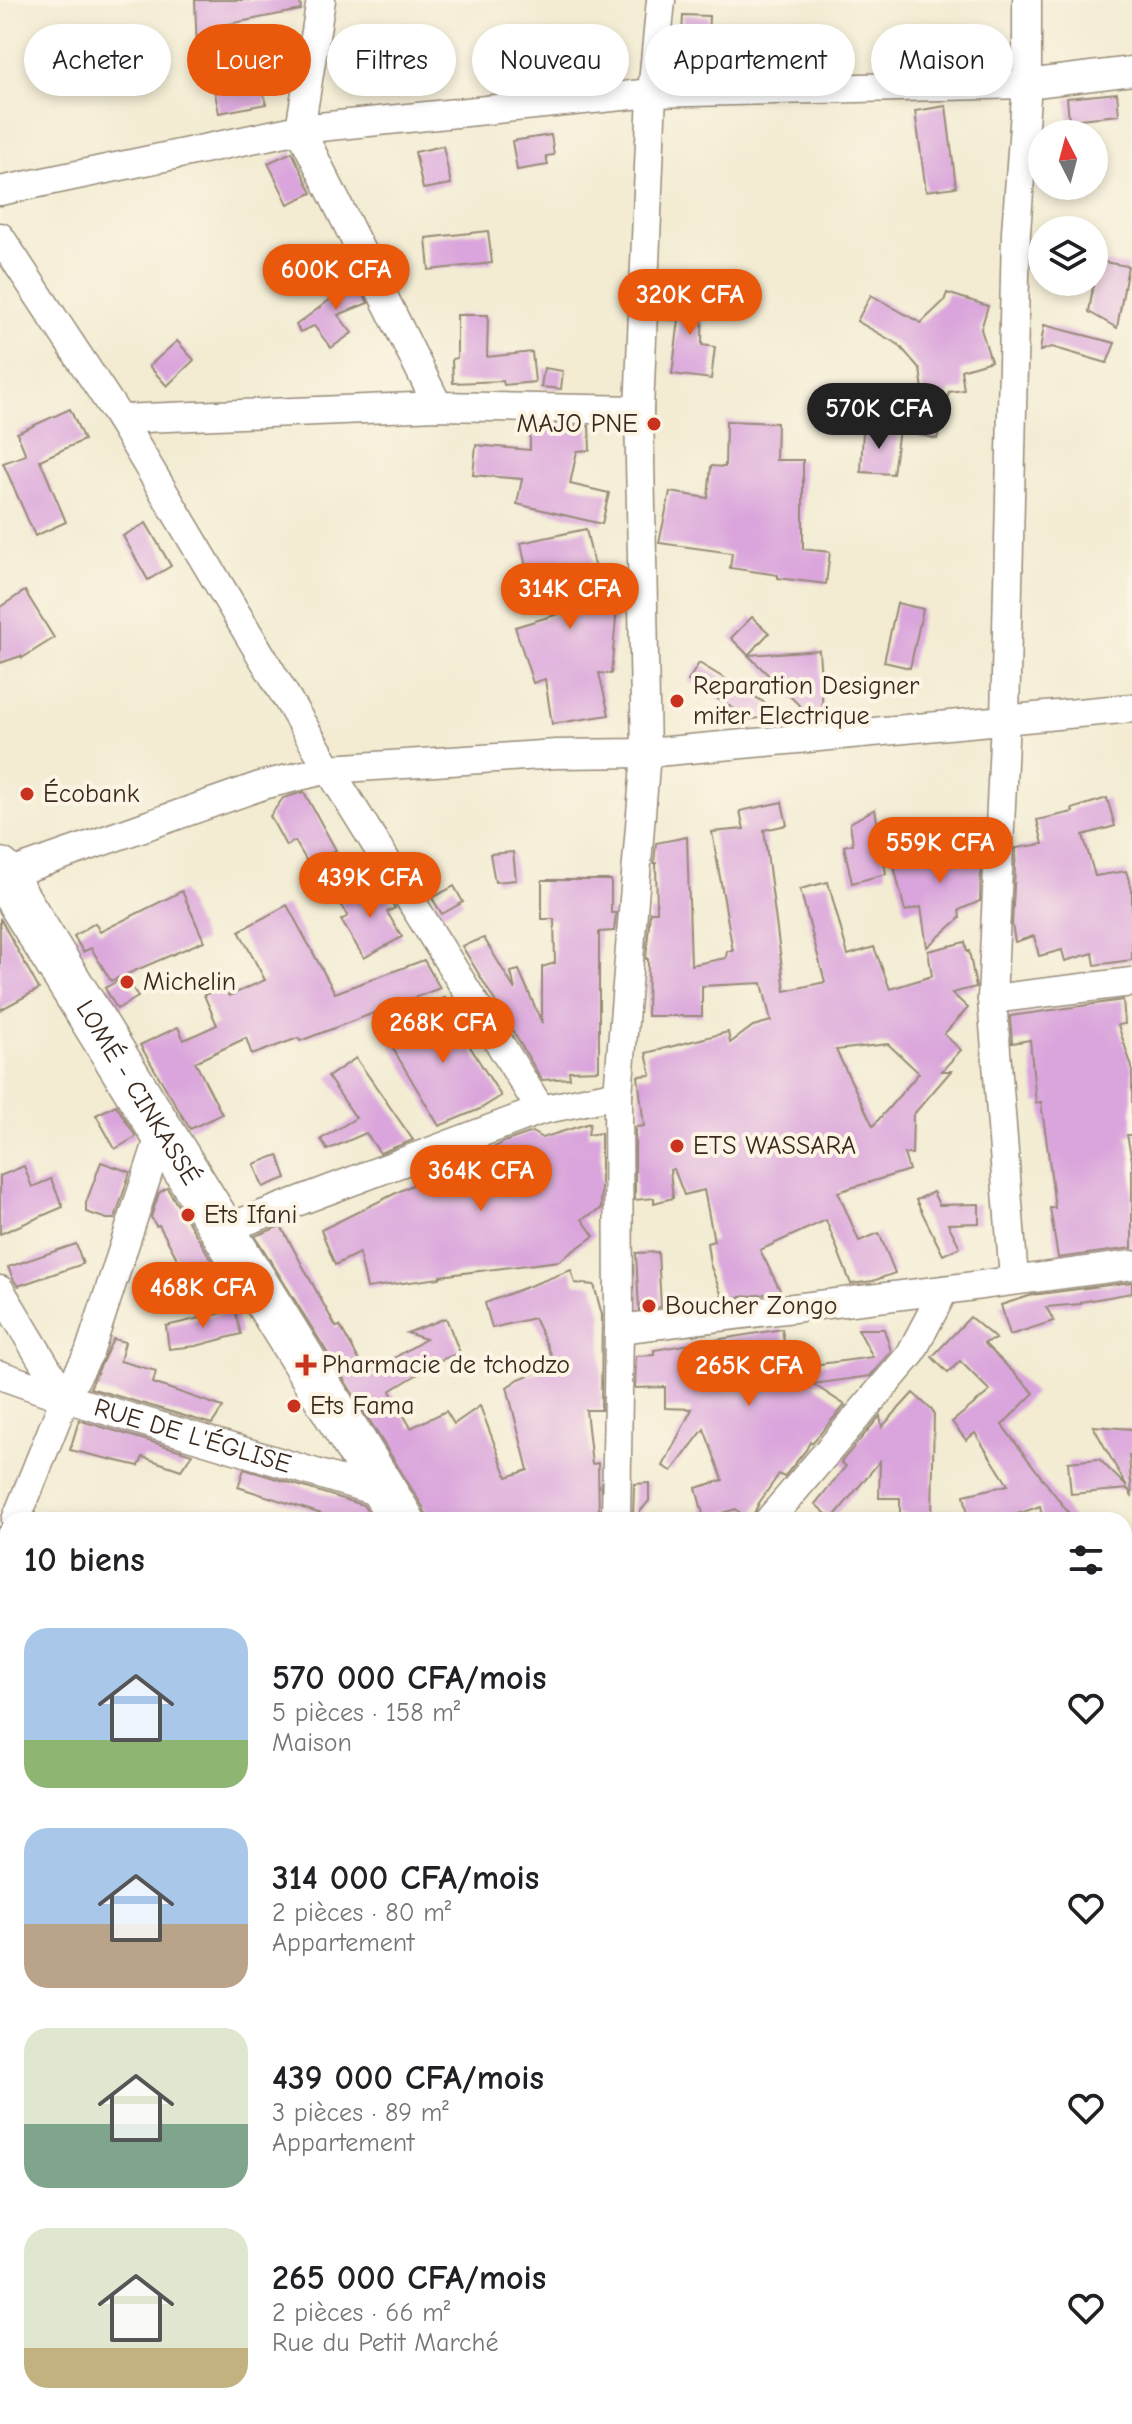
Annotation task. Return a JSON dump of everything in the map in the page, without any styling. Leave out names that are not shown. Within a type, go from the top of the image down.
[{"type":"highway","name":"LOMÉ - CINKASSÉ","points":[[1,874],[394,1507]]},
{"type":"street","points":[[321,0],[300,129],[438,406]]},
{"type":"street","points":[[659,24],[661,0]]},
{"type":"street","points":[[1014,1279],[992,999],[1005,719],[1016,232],[1027,84],[1027,0]]},
{"type":"street","points":[[855,88],[1027,84],[1132,71]]},
{"type":"street","points":[[0,191],[300,129],[645,94]]},
{"type":"street","points":[[616,1512],[618,1094],[646,753],[639,410],[652,96]]},
{"type":"street","points":[[0,237],[120,419],[329,769],[541,1110]]},
{"type":"street","points":[[120,419],[438,406],[639,410]]},
{"type":"street","points":[[1,874],[263,785],[329,769],[556,754],[646,753],[1132,708]]},
{"type":"street","points":[[992,999],[1132,982]]},
{"type":"street","points":[[222,1230],[541,1110],[618,1094]]},
{"type":"street","points":[[19,1512],[65,1398],[89,1353],[162,1130]]},
{"type":"street","points":[[619,1329],[1132,1265]]},
{"type":"street","points":[[0,1290],[65,1398]]},
{"type":"street","points":[[776,1512],[910,1355],[944,1290]]},
{"type":"street","name":"RUE DE L'ÉGLISE","points":[[0,1375],[394,1507]]},
{"type":"building","points":[[195,0],[300,0],[301,10],[228,24],[196,24]]},
{"type":"building","points":[[683,15],[709,16],[709,24],[683,24]]},
{"type":"building","points":[[1117,93],[1119,115],[1069,120],[1067,98]]},
{"type":"building","points":[[216,96],[264,96],[266,104],[219,113]]},
{"type":"building","points":[[946,106],[956,187],[926,191],[915,111]]},
{"type":"building","points":[[551,135],[554,155],[546,156],[548,165],[517,170],[512,141]]},
{"type":"building","points":[[443,146],[451,184],[423,189],[415,152]]},
{"type":"building","points":[[292,152],[312,193],[288,204],[268,163]]},
{"type":"building","points":[[488,231],[492,263],[429,270],[426,238]]},
{"type":"building","points":[[1108,263],[1128,266],[1117,328],[1089,312],[1092,296],[1108,296]]},
{"type":"building","points":[[353,273],[368,303],[338,315],[352,333],[331,348],[314,326],[300,332],[296,325],[343,290],[338,279]]},
{"type":"building","points":[[947,293],[988,306],[981,329],[991,361],[961,370],[964,390],[949,392],[937,439],[899,429],[908,398],[924,396],[920,369],[899,345],[857,321],[871,295],[921,323],[944,301]]},
{"type":"building","points":[[668,294],[703,295],[702,345],[715,347],[711,379],[672,374],[679,320],[667,320]]},
{"type":"building","points":[[457,315],[488,315],[487,357],[532,352],[535,382],[504,385],[503,381],[453,383],[452,359],[457,358]]},
{"type":"building","points":[[1044,325],[1115,343],[1107,363],[1052,347],[1040,351]]},
{"type":"building","points":[[177,341],[194,360],[167,386],[149,366]]},
{"type":"building","points":[[544,368],[563,371],[561,389],[541,387]]},
{"type":"building","points":[[70,409],[84,440],[40,460],[66,522],[35,536],[3,463],[26,455],[17,433]]},
{"type":"building","points":[[726,421],[777,423],[776,460],[803,460],[803,549],[830,552],[826,584],[730,568],[732,553],[659,543],[670,492],[708,498],[711,466],[725,467]]},
{"type":"building","points":[[530,425],[589,426],[590,450],[577,451],[570,484],[609,493],[602,524],[517,504],[522,479],[473,475],[476,445],[530,450]]},
{"type":"building","points":[[899,429],[893,474],[861,472],[863,430]]},
{"type":"building","points":[[146,523],[171,566],[148,580],[123,536]]},
{"type":"building","points":[[586,529],[604,611],[617,607],[611,674],[599,673],[609,715],[552,724],[545,679],[533,683],[515,627],[575,609],[567,570],[528,578],[521,543]]},
{"type":"building","points":[[25,591],[54,638],[22,658],[0,663],[0,607]]},
{"type":"building","points":[[897,603],[923,609],[910,668],[884,662]]},
{"type":"building","points":[[752,617],[769,633],[748,655],[731,638]]},
{"type":"building","points":[[819,650],[823,711],[807,713],[748,655]]},
{"type":"building","points":[[699,663],[785,715],[744,720],[743,714],[688,681]]},
{"type":"building","points":[[304,792],[336,850],[309,865],[295,841],[286,846],[270,816],[283,798]]},
{"type":"building","points":[[1107,798],[1115,826],[1083,835],[1095,876],[1126,871],[1132,890],[1132,960],[1095,965],[1093,953],[1065,961],[1062,950],[1039,956],[1034,936],[1015,942],[1012,924],[1016,848],[1043,844],[1037,820],[1073,812],[1072,809]]},
{"type":"building","points":[[782,802],[787,825],[764,830],[785,991],[825,982],[800,889],[828,882],[848,955],[874,947],[890,989],[932,976],[928,951],[965,942],[969,951],[976,987],[952,993],[968,1008],[944,1034],[961,1050],[942,1071],[951,1071],[913,1115],[912,1154],[904,1154],[909,1170],[838,1192],[859,1241],[879,1233],[895,1273],[873,1281],[851,1284],[826,1220],[760,1250],[780,1290],[723,1299],[710,1264],[707,1243],[714,1241],[704,1190],[684,1195],[674,1169],[670,1170],[673,1198],[654,1203],[654,1198],[635,1200],[635,1127],[644,1126],[638,1076],[651,1075],[646,1053],[728,1032],[730,1043],[753,1026],[771,1021],[762,983],[702,986],[702,1016],[647,1016],[646,959],[650,912],[657,912],[656,843],[687,837],[691,965],[726,958],[727,951],[733,951],[712,832],[744,829],[740,811]],"holes":[[[888,1044],[919,1073],[873,1126],[836,1050]]]},
{"type":"building","points":[[875,809],[886,874],[852,883],[844,846],[853,844],[850,823]]},
{"type":"building","points":[[982,841],[980,901],[959,910],[960,918],[927,947],[921,907],[905,911],[892,858],[949,850]]},
{"type":"building","points":[[513,852],[516,880],[495,882],[490,854]]},
{"type":"building","points":[[542,880],[611,880],[611,913],[616,913],[614,931],[599,932],[599,1070],[569,1071],[570,1078],[542,1080],[462,946],[484,938],[515,990],[511,972],[519,970],[542,1023],[542,967],[555,963],[554,919],[542,919]]},
{"type":"building","points":[[379,882],[395,908],[387,912],[402,937],[364,958],[341,920],[348,916],[340,903],[370,884]]},
{"type":"building","points":[[454,886],[463,902],[442,914],[432,898]]},
{"type":"building","points":[[182,891],[204,941],[111,981],[91,948],[83,952],[74,936],[95,923],[100,932]]},
{"type":"building","points":[[287,905],[335,993],[424,960],[440,988],[300,1041],[298,1038],[252,1055],[246,1038],[195,1062],[222,1114],[190,1129],[140,1045],[178,1027],[184,1040],[217,1025],[204,995],[224,986],[229,996],[265,980],[239,931]]},
{"type":"building","points":[[0,918],[39,989],[0,1010]]},
{"type":"building","points":[[126,976],[138,997],[117,1009],[105,988]]},
{"type":"building","points":[[445,997],[455,1023],[501,1096],[480,1109],[439,1126],[386,1037]]},
{"type":"building","points":[[1123,1000],[1125,1024],[1118,1025],[1132,1067],[1132,1135],[1127,1135],[1132,1160],[1132,1248],[1058,1258],[1050,1208],[1055,1208],[1049,1159],[1041,1102],[1036,1103],[1030,1040],[1012,1043],[1010,1016]]},
{"type":"building","points":[[356,1058],[413,1140],[380,1153],[366,1133],[327,1150],[321,1139],[356,1118],[328,1077]]},
{"type":"building","points":[[116,1105],[136,1137],[115,1149],[96,1115]]},
{"type":"building","points":[[590,1123],[588,1135],[601,1133],[601,1209],[582,1219],[594,1236],[559,1261],[367,1288],[359,1253],[335,1265],[321,1230],[504,1142],[532,1132],[542,1138]]},
{"type":"building","points":[[278,1155],[286,1178],[263,1187],[254,1164]]},
{"type":"building","points":[[101,1162],[130,1172],[115,1219],[86,1212],[86,1203]]},
{"type":"building","points":[[24,1166],[32,1187],[51,1179],[63,1207],[0,1234],[0,1176]]},
{"type":"building","points":[[167,1188],[221,1275],[198,1288],[151,1217],[159,1193]]},
{"type":"building","points":[[933,1192],[939,1205],[979,1204],[979,1223],[948,1224],[960,1247],[943,1255],[916,1200]]},
{"type":"building","points":[[281,1226],[336,1327],[340,1326],[367,1374],[426,1339],[407,1333],[446,1318],[460,1353],[415,1369],[418,1374],[390,1391],[411,1428],[446,1411],[454,1424],[480,1406],[507,1477],[528,1470],[507,1387],[556,1364],[534,1318],[492,1328],[485,1303],[571,1270],[575,1283],[594,1285],[602,1315],[601,1410],[586,1410],[592,1464],[598,1463],[599,1512],[425,1512],[255,1236]]},
{"type":"building","points":[[76,1244],[83,1264],[18,1286],[13,1279],[8,1267]]},
{"type":"building","points":[[658,1252],[661,1307],[639,1310],[636,1253]]},
{"type":"building","points":[[1132,1282],[1132,1293],[1080,1304],[1046,1307],[1054,1321],[1010,1335],[1001,1305],[1032,1295]]},
{"type":"building","points":[[235,1310],[241,1334],[196,1346],[169,1349],[166,1326]]},
{"type":"building","points":[[970,1317],[996,1339],[984,1343],[1034,1393],[1002,1425],[1068,1512],[1041,1512],[1040,1506],[1023,1512],[967,1512],[964,1495],[1008,1485],[975,1433],[966,1440],[952,1422],[990,1391],[960,1361],[948,1373],[932,1357]]},
{"type":"building","points":[[782,1329],[786,1355],[767,1371],[873,1357],[858,1329],[884,1329],[891,1351],[870,1376],[813,1384],[845,1405],[810,1442],[784,1477],[779,1474],[755,1512],[739,1512],[736,1509],[702,1512],[696,1488],[723,1480],[704,1429],[672,1471],[663,1466],[692,1409],[665,1408],[665,1387],[635,1388],[636,1356],[654,1355],[654,1350]]},
{"type":"building","points":[[113,1339],[125,1342],[120,1361],[156,1371],[153,1383],[223,1407],[212,1424],[90,1388]]},
{"type":"building","points":[[913,1393],[934,1412],[932,1512],[900,1512],[900,1498],[879,1498],[880,1461],[838,1512],[824,1512],[815,1504],[846,1466],[841,1462],[880,1416],[882,1427]]},
{"type":"building","points":[[79,1420],[192,1454],[181,1470],[143,1457],[139,1466],[70,1450]]},
{"type":"building","points":[[1093,1426],[1132,1429],[1132,1455],[1129,1455],[1132,1497],[1128,1489],[1071,1494],[1068,1462],[1099,1459],[1127,1487]]},
{"type":"building","points":[[244,1469],[363,1505],[368,1512],[315,1512],[238,1487]]},
{"type":"building","points":[[649,1483],[649,1501],[640,1512],[633,1512],[634,1484]]},
{"type":"place","name":"MAJO PNE","points":[[654,424]]},
{"type":"place","name":"Reparation Designer miter Electrique","points":[[677,701]]},
{"type":"place","name":"Écobank","points":[[27,794]]},
{"type":"place","name":"Michelin","points":[[127,982]]},
{"type":"place","name":"ETS WASSARA","points":[[677,1146]]},
{"type":"place","name":"Ets Ifani","points":[[188,1215]]},
{"type":"place","name":"Boucher Zongo","points":[[649,1306]]},
{"type":"place","name":"Pharmacie de tchodzo","points":[[306,1365]]},
{"type":"place","name":"Ets Fama","points":[[294,1406]]}]
